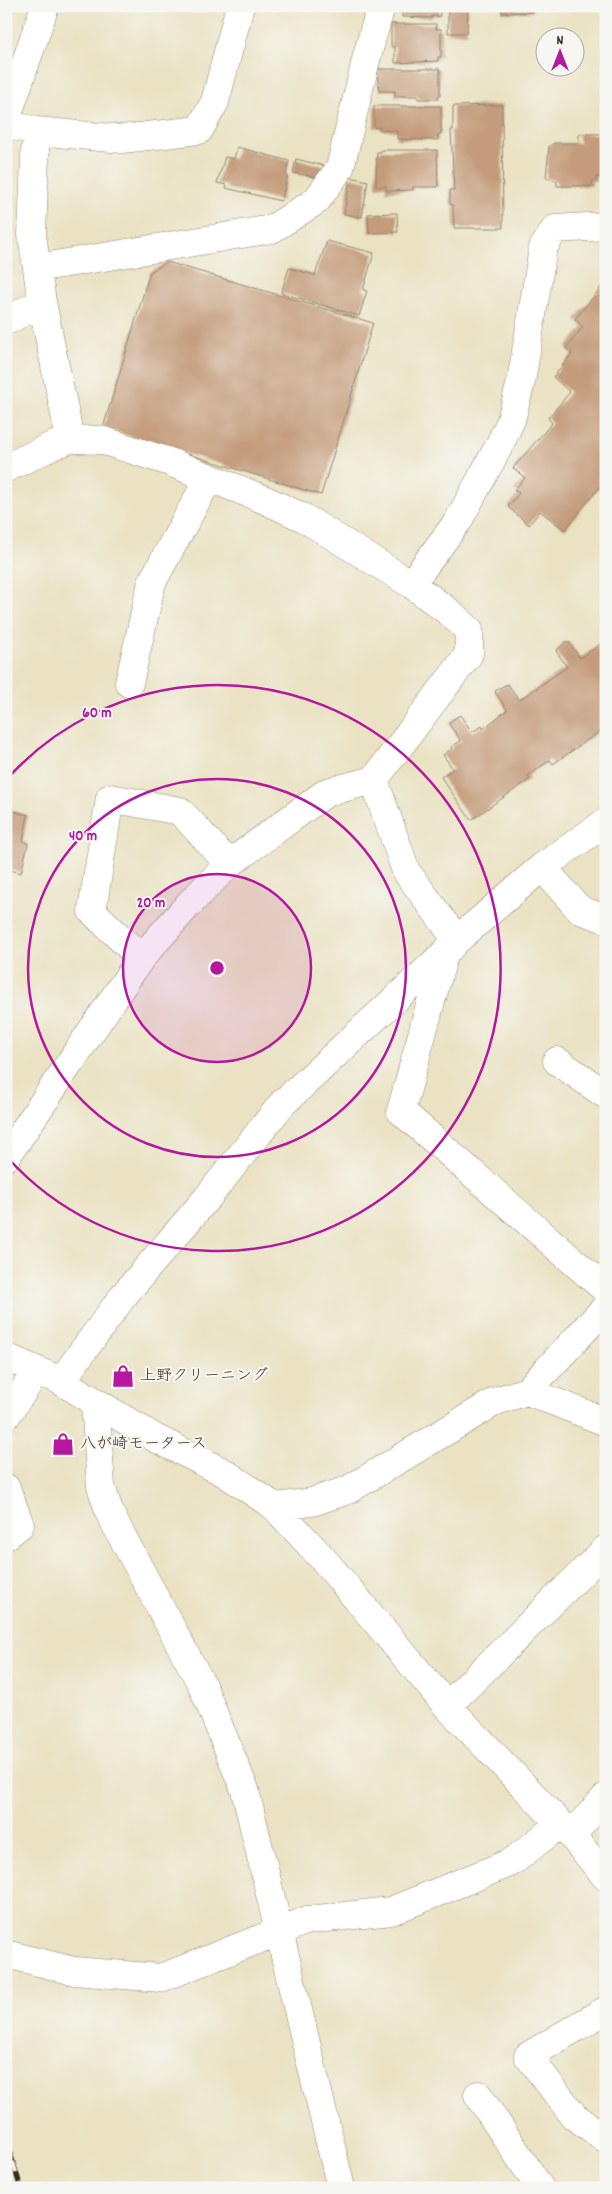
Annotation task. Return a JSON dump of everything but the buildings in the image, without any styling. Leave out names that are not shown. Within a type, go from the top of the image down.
[{"type":"street","points":[[6,124],[36,131],[122,139],[199,130],[215,102],[240,6]]},
{"type":"street","points":[[37,268],[272,229],[316,201],[340,168],[381,6]]},
{"type":"street","points":[[6,120],[39,9]]},
{"type":"street","points":[[36,131],[32,235],[42,302],[70,439]]},
{"type":"street","points":[[412,584],[458,521],[511,420],[521,382],[543,248],[555,229],[606,226]]},
{"type":"street","points":[[6,320],[42,302]]},
{"type":"street","points":[[6,468],[70,439],[101,440],[167,461],[262,498],[304,518],[412,584],[450,612],[469,630],[469,654],[374,780],[327,792],[229,864],[189,904],[141,958],[6,1157]]},
{"type":"street","points":[[129,684],[152,582],[209,478]]},
{"type":"street","points":[[374,780],[406,870],[451,947],[401,1111],[606,1290]]},
{"type":"street","points":[[141,958],[92,911],[110,798],[180,811],[229,864]]},
{"type":"street","points":[[6,1416],[49,1376],[124,1295],[207,1198],[282,1104],[451,947],[542,867],[606,822]]},
{"type":"street","points":[[542,867],[580,910],[606,919]]},
{"type":"street","points":[[557,1061],[603,1088]]},
{"type":"street","points":[[275,1507],[312,1502],[348,1490],[496,1401],[527,1391],[606,1307]]},
{"type":"street","points":[[6,1358],[49,1376],[155,1438],[225,1474],[275,1507],[324,1560],[447,1706],[565,1830],[606,1877]]},
{"type":"street","points":[[527,1391],[606,1422]]},
{"type":"street","points":[[95,1403],[101,1486],[110,1514],[202,1685],[245,1790],[341,2188]]},
{"type":"street","points":[[6,1488],[20,1525],[6,1536]]},
{"type":"street","points":[[447,1706],[606,1549]]},
{"type":"street","points":[[6,1954],[74,1971],[161,1978],[308,1920],[391,1911],[512,1862],[565,1830],[606,1797]]},
{"type":"street","points":[[606,2010],[528,2056],[574,2116],[606,2139]]},
{"type":"street","points":[[478,2095],[540,2188]]},
{"type":"railway","points":[[6,2141],[21,2188]]},
{"type":"place","name":"上野クリーニング","points":[[123,1376]]},
{"type":"place","name":"八が崎モータース","points":[[63,1444]]}]
